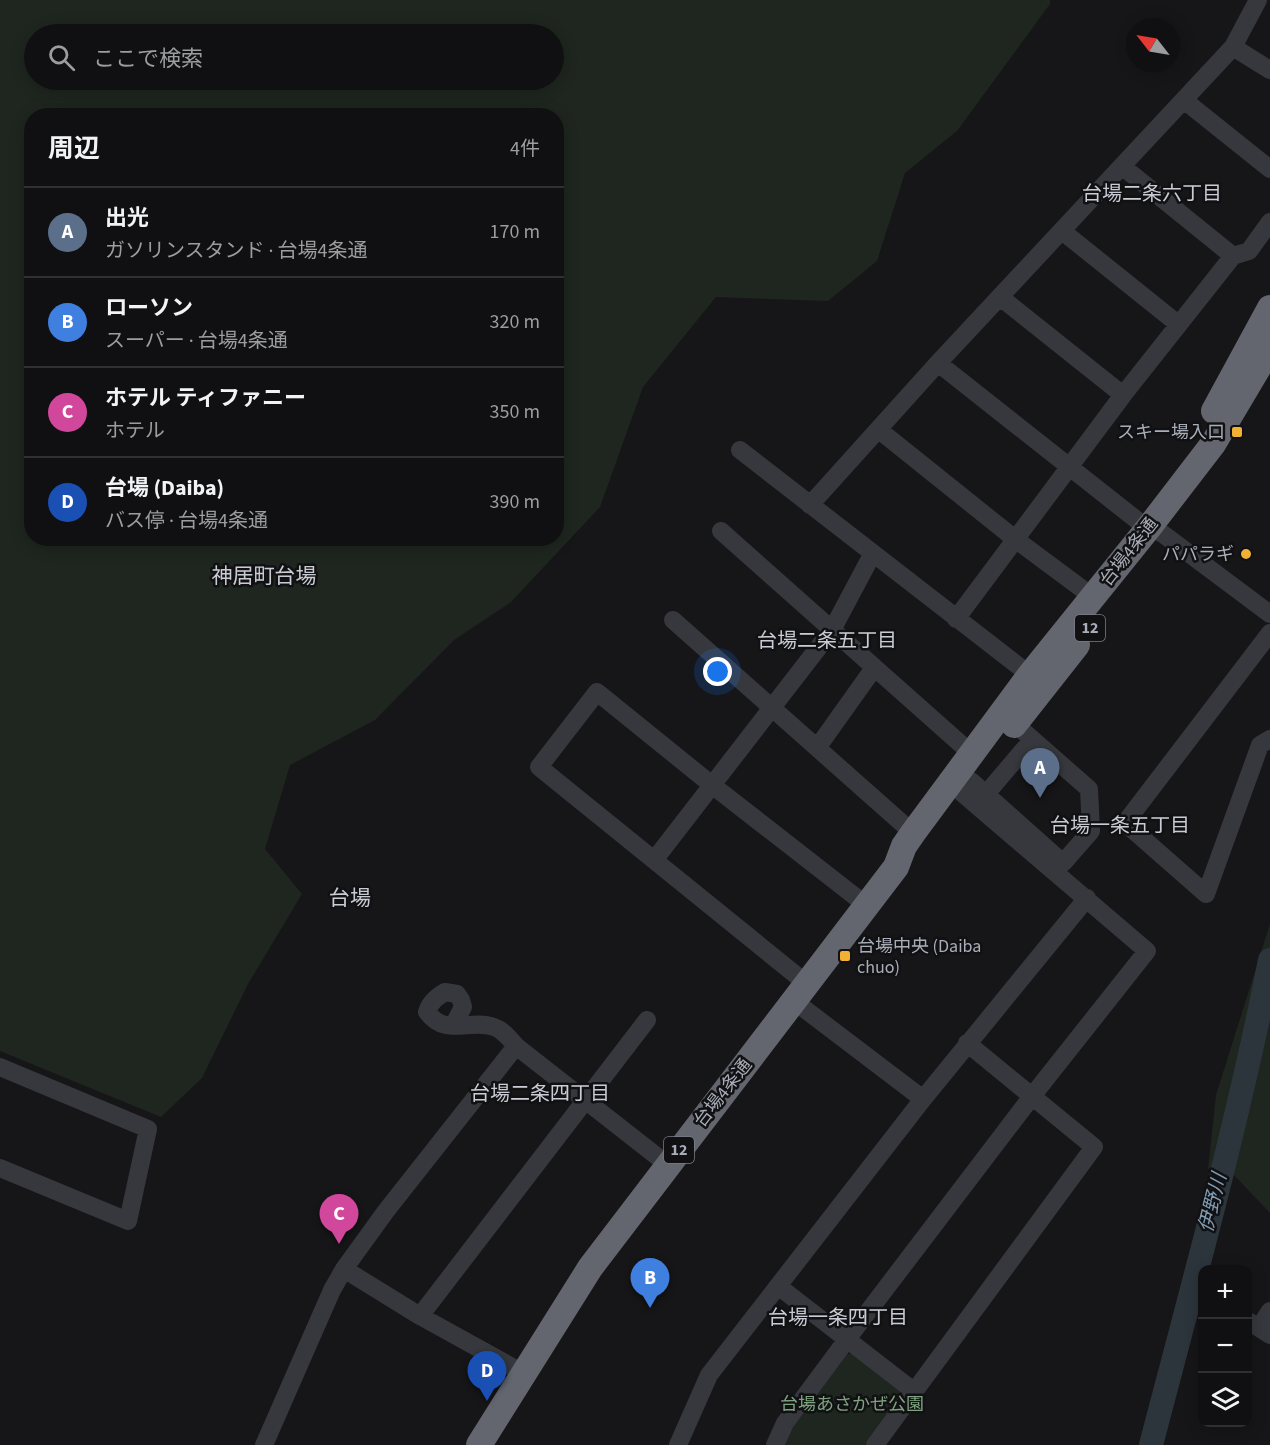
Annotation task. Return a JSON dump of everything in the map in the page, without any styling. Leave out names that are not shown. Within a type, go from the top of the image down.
[{"type":"highway","name":"12","points":[[1030,675],[1084,591],[1151,527],[1269,314]]},
{"type":"highway","name":"台場4条通","points":[[479,1445],[590,1268],[896,867],[904,846],[913,832],[1030,675],[1151,527],[1213,444],[1270,348]]},
{"type":"highway","name":"台場4条通","points":[[896,867],[914,857],[1024,732],[1151,527],[1218,461],[1270,378]]},
{"type":"street","points":[[810,505],[938,363],[1233,47],[1258,0]]},
{"type":"street","points":[[1233,47],[1270,70]]},
{"type":"street","points":[[1185,101],[1270,170]]},
{"type":"street","points":[[1123,167],[1233,256]]},
{"type":"street","points":[[957,619],[1178,324],[1233,256],[1249,251],[1270,222]]},
{"type":"street","points":[[1062,231],[1178,324]]},
{"type":"street","points":[[1000,297],[1123,395]]},
{"type":"street","points":[[938,363],[1071,468],[1270,614]]},
{"type":"street","points":[[879,429],[1015,539],[1084,591]]},
{"type":"street","points":[[740,450],[1030,675]]},
{"type":"street","points":[[721,531],[972,754]]},
{"type":"street","points":[[655,859],[831,630],[873,554]]},
{"type":"street","points":[[673,620],[913,832]]},
{"type":"street","points":[[1270,633],[1125,823],[1206,894],[1260,745],[1270,739]]},
{"type":"street","points":[[817,748],[874,668]]},
{"type":"street","points":[[866,905],[597,692],[539,767],[655,859],[800,992],[923,1099]]},
{"type":"street","points":[[973,789],[1063,863],[1091,831],[1089,789],[1024,732]]},
{"type":"street","points":[[775,1445],[785,1423],[848,1338],[1033,1095],[1147,951],[1087,898],[973,789]]},
{"type":"street","points":[[678,1445],[709,1375],[967,1043],[1087,898]]},
{"type":"street","points":[[420,1316],[648,1020]]},
{"type":"street","points":[[453,1026],[494,1026],[516,1046],[668,1165]]},
{"type":"street","points":[[875,1445],[1094,1147],[967,1043]]},
{"type":"street","points":[[264,1445],[332,1290],[344,1269],[386,1211],[516,1046]]},
{"type":"street","points":[[0,1067],[148,1129],[128,1221],[0,1168]]},
{"type":"street","points":[[344,1269],[420,1316],[523,1374]]},
{"type":"street","points":[[778,1286],[915,1392]]},
{"type":"street","points":[[1259,1328],[1270,1311]]},
{"type":"green space","points":[[0,0],[1050,0],[1050,4],[957,131],[905,173],[877,261],[828,301],[716,297],[643,387],[600,507],[564,545],[564,108],[24,108],[24,546],[563,546],[511,602],[454,640],[375,720],[290,765],[265,849],[302,894],[248,984],[202,1078],[161,1117],[0,1051]]},
{"type":"green space","points":[[1270,924],[1270,1213],[1231,1172],[1208,1169],[1216,1095]]},
{"type":"green space","name":"台場あさかぜ公園","points":[[846,1354],[854,1354],[900,1388],[901,1396],[865,1445],[783,1445],[793,1425]]},
{"type":"waterway","name":"伊野川","points":[[1151,1445],[1229,1143],[1270,960]]},
{"type":"place","name":"スキー場入口","points":[[1237,432]]},
{"type":"place","name":"パパラギ","points":[[1246,554]]},
{"type":"place","name":"出光","points":[[1040,798]]},
{"type":"place","name":"台場中央 (Daiba chuo)","points":[[845,956]]},
{"type":"place","name":"ホテル ティファニー","points":[[339,1244]]},
{"type":"place","name":"ローソン","points":[[650,1308]]},
{"type":"place","name":"台場 (Daiba)","points":[[487,1401]]},
{"type":"district","name":"台場二条六丁目","points":[[1152,194]]},
{"type":"district","name":"神居町台場","points":[[264,576]]},
{"type":"district","name":"台場二条五丁目","points":[[827,641]]},
{"type":"district","name":"台場一条五丁目","points":[[1120,826]]},
{"type":"district","name":"台場","points":[[350,898]]},
{"type":"district","name":"台場二条四丁目","points":[[540,1094]]},
{"type":"district","name":"台場一条四丁目","points":[[838,1318]]}]
